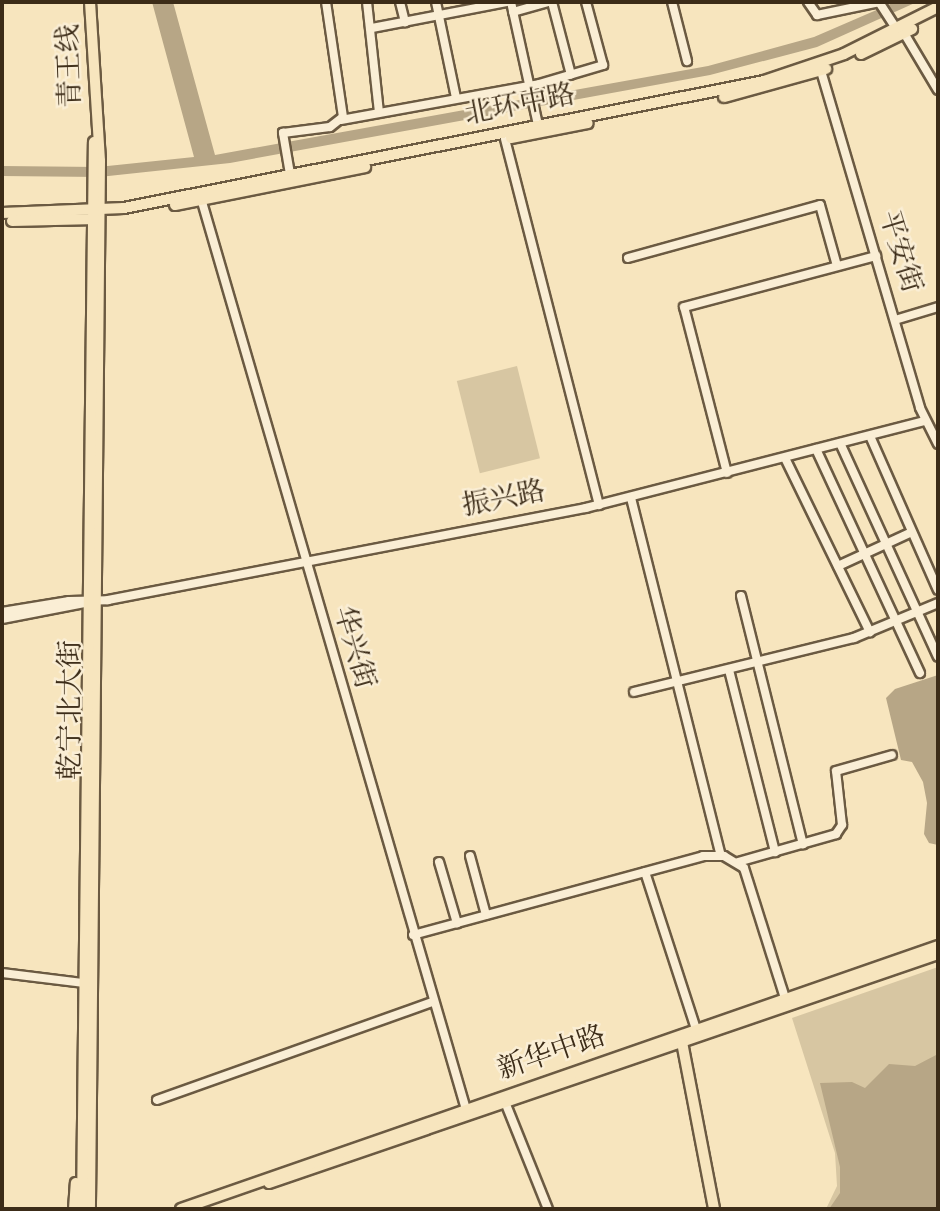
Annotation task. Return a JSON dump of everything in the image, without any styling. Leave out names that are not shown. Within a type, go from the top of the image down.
[{"type":"main road","name":"青王线","points":[[90,2],[96,161]]},
{"type":"main road","name":"北环中路","points":[[95,215],[766,89],[821,71],[900,31],[938,7]]},
{"type":"main road","name":"北环中路","points":[[200,196],[290,174],[785,76],[938,15]]},
{"type":"main road","name":"乾宁北大街","points":[[90,1209],[96,161]]},
{"type":"main road","points":[[2,213],[95,215]]},
{"type":"main road","points":[[2,220],[95,215]]},
{"type":"main road","name":"乾宁北大街","points":[[82,1209],[92,602]]},
{"type":"main road","name":"新华中路","points":[[197,1209],[467,1111],[505,1102],[681,1038],[696,1029],[938,946]]},
{"type":"main road","name":"新华中路","points":[[181,1209],[681,1038],[938,954]]},
{"type":"main road","points":[[681,1038],[714,1209]]},
{"type":"main road","points":[[75,1209],[83,1097]]},
{"type":"main road","points":[[91,1157],[93,1191],[101,1209]]},
{"type":"street","points":[[326,2],[341,120]]},
{"type":"street","points":[[367,2],[373,29],[368,41],[379,112]]},
{"type":"street","points":[[400,2],[405,22]]},
{"type":"street","points":[[436,2],[456,98]]},
{"type":"street","points":[[373,29],[509,2],[538,125]]},
{"type":"street","points":[[513,12],[550,2],[571,75]]},
{"type":"street","points":[[290,174],[283,133],[330,127],[341,120],[530,84],[603,65],[586,2]]},
{"type":"street","points":[[672,2],[687,61]]},
{"type":"street","points":[[808,2],[817,15],[880,2],[938,90]]},
{"type":"street","name":"平安街","points":[[821,71],[925,421],[938,443]]},
{"type":"street","points":[[505,139],[599,505]]},
{"type":"street","name":"华兴街","points":[[200,196],[432,1002],[467,1111]]},
{"type":"street","points":[[628,258],[820,205],[837,266]]},
{"type":"street","points":[[727,473],[684,307],[876,256]]},
{"type":"street","points":[[895,320],[938,307]]},
{"type":"street","name":"振兴路","points":[[92,602],[599,505],[925,421]]},
{"type":"street","points":[[870,436],[938,590]]},
{"type":"street","points":[[840,443],[938,657]]},
{"type":"street","points":[[816,449],[920,673]]},
{"type":"street","points":[[785,458],[870,632]]},
{"type":"street","points":[[631,498],[721,855]]},
{"type":"street","points":[[838,566],[912,532]]},
{"type":"street","points":[[741,596],[803,844]]},
{"type":"street","points":[[2,612],[92,602]]},
{"type":"street","points":[[2,619],[92,602]]},
{"type":"street","points":[[635,692],[870,632],[938,603]]},
{"type":"street","points":[[729,670],[775,852]]},
{"type":"street","points":[[738,862],[841,831],[836,771],[892,755]]},
{"type":"street","points":[[413,935],[645,872],[721,855],[738,862],[744,868],[785,998]]},
{"type":"street","points":[[470,856],[486,915]]},
{"type":"street","points":[[439,862],[457,923]]},
{"type":"street","points":[[645,872],[696,1029]]},
{"type":"street","points":[[2,973],[84,982]]},
{"type":"street","points":[[157,1100],[432,1002]]},
{"type":"street","points":[[505,1102],[548,1209]]},
{"type":"shaded area","points":[[152,2],[173,2],[215,155],[708,66],[814,37],[895,2],[917,2],[817,47],[710,75],[230,163],[99,177],[2,176],[2,166],[98,167],[194,157]]},
{"type":"shaded area","points":[[517,366],[540,458],[480,473],[457,381]]},
{"type":"shaded area","points":[[938,675],[938,845],[929,843],[924,834],[927,803],[923,782],[912,762],[901,760],[886,698],[895,689]]},
{"type":"shaded area","points":[[938,967],[938,1209],[826,1209],[837,1186],[835,1153],[792,1018]]},
{"type":"shaded area","points":[[938,1054],[938,1209],[829,1209],[840,1193],[840,1167],[820,1083],[852,1082],[865,1088],[889,1064],[915,1066]]}]
